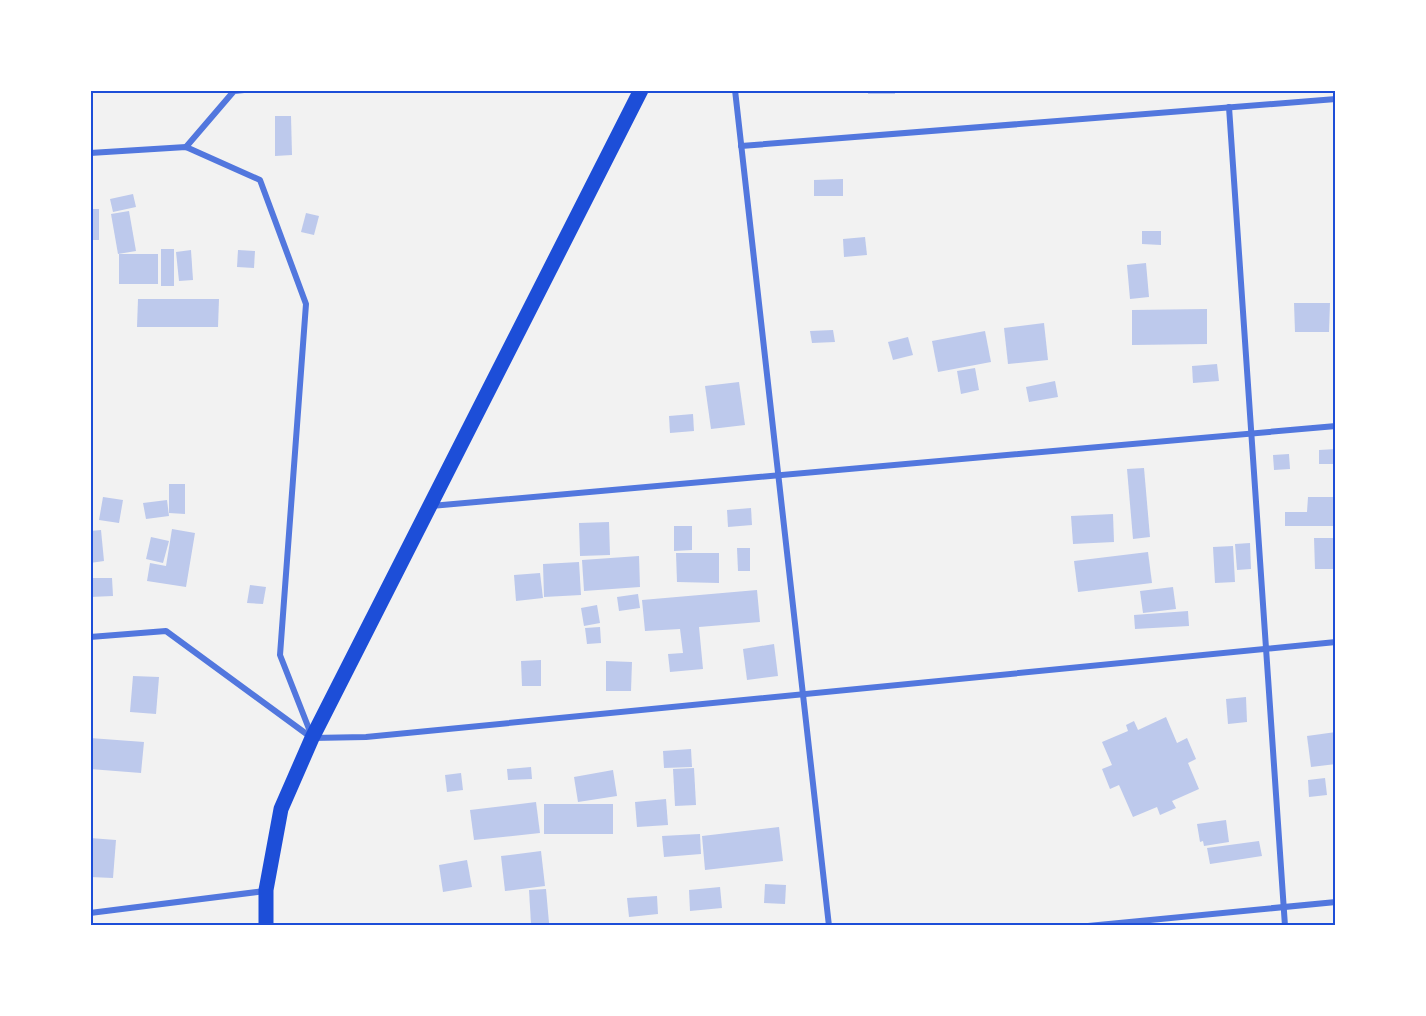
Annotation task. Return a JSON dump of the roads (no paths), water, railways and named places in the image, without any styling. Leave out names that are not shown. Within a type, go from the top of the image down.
[{"type":"main road","points":[[266,926],[266,891],[281,809],[312,738],[641,90]]},
{"type":"street","points":[[186,147],[234,91],[244,90]]},
{"type":"street","points":[[735,90],[829,926]]},
{"type":"street","points":[[741,146],[1336,99]]},
{"type":"street","points":[[1229,107],[1286,926]]},
{"type":"street","points":[[90,153],[186,147],[260,180],[306,304],[280,655],[312,738]]},
{"type":"street","points":[[430,506],[1336,426]]},
{"type":"street","points":[[90,637],[166,631],[312,738],[366,737],[1336,642]]},
{"type":"street","points":[[90,913],[266,891]]},
{"type":"street","points":[[1088,926],[1336,902]]}]
